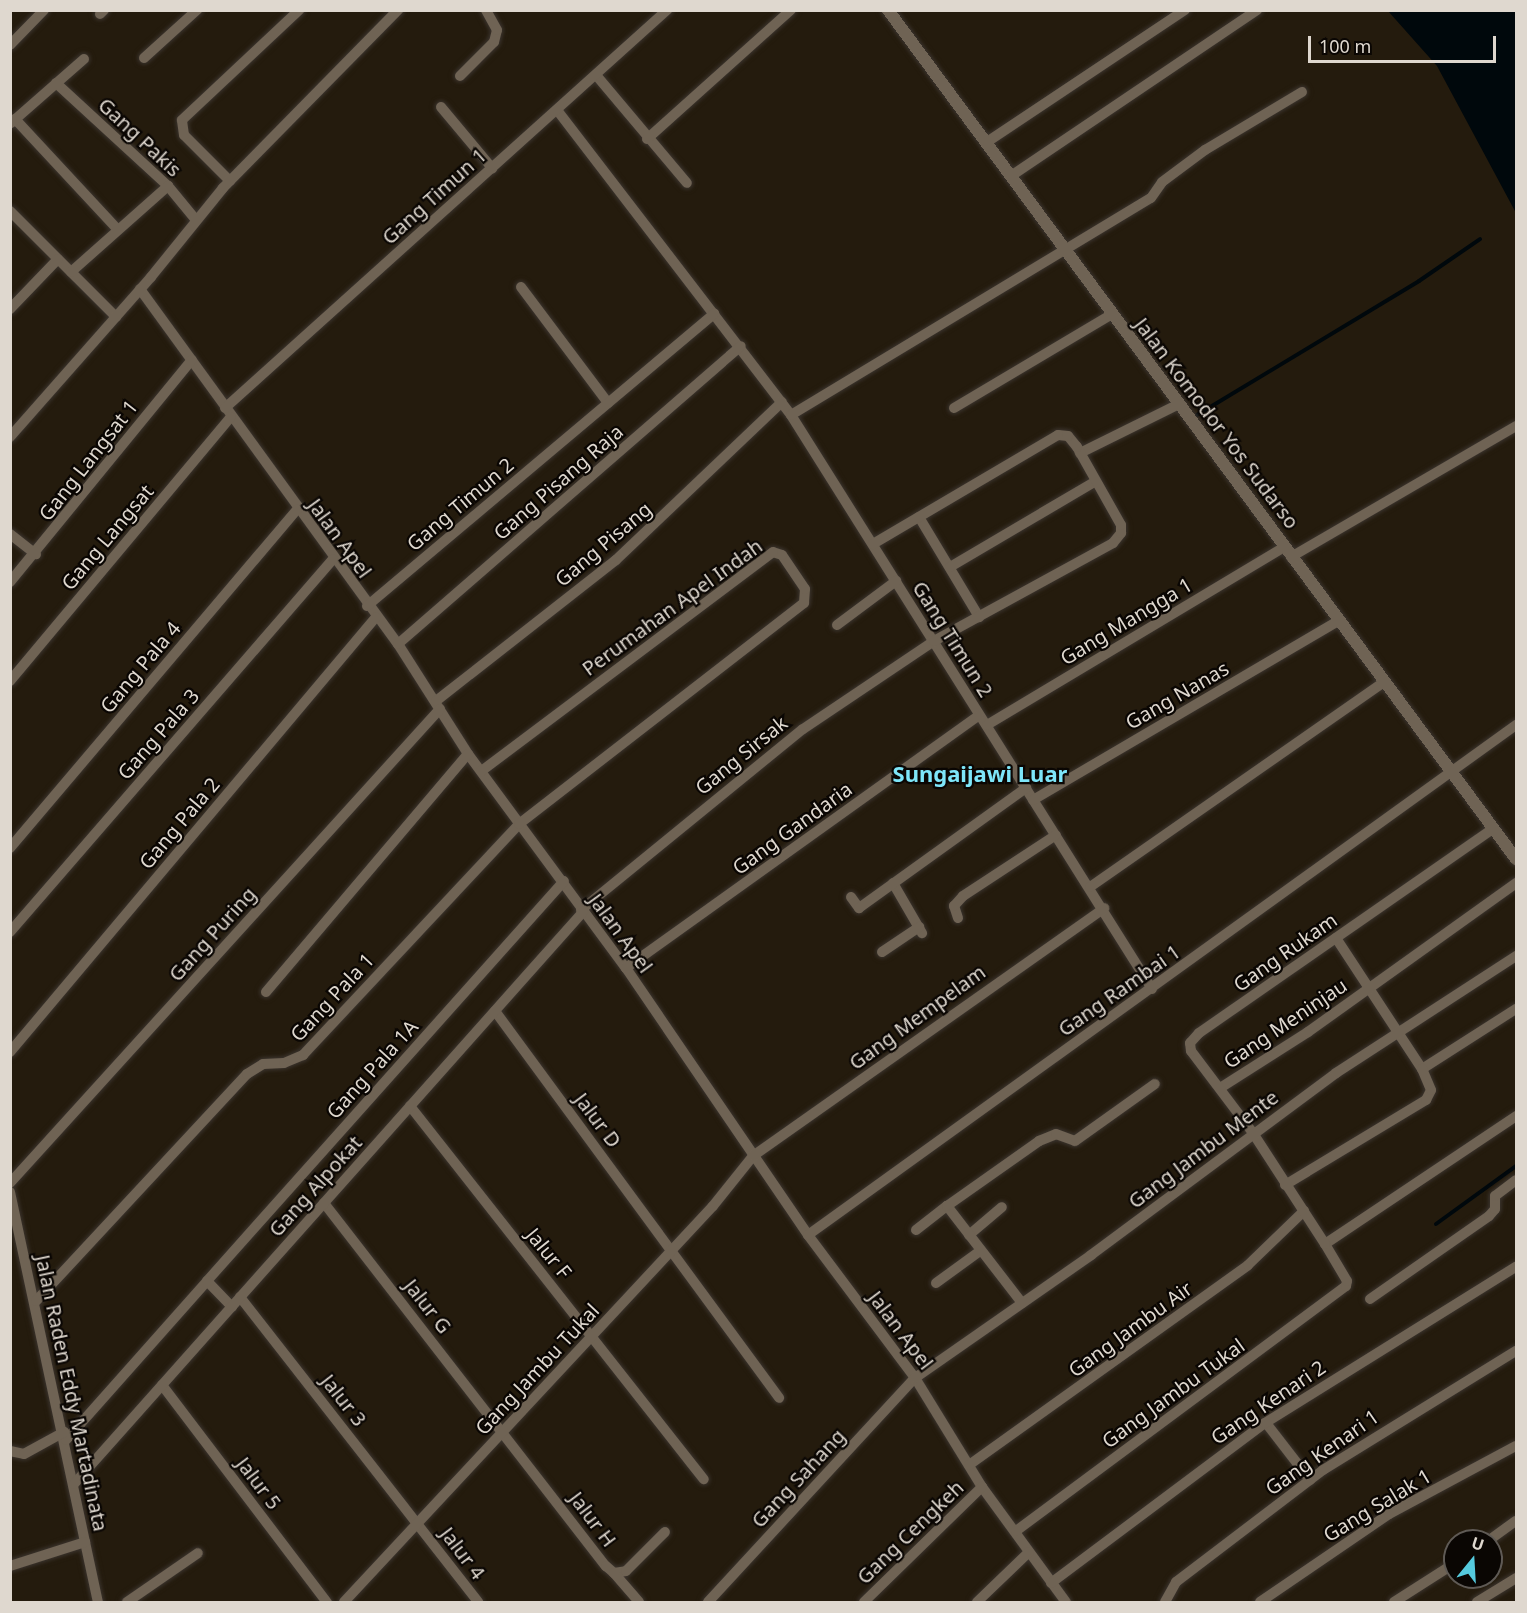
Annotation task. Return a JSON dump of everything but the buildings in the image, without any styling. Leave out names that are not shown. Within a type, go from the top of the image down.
[{"type":"street","points":[[10,45],[44,10]]},
{"type":"street","points":[[144,58],[197,10]]},
{"type":"street","points":[[230,182],[184,135],[182,120],[298,10]]},
{"type":"street","points":[[10,436],[140,290],[230,182],[398,10]]},
{"type":"street","points":[[460,76],[494,42],[497,30],[486,10]]},
{"type":"street","name":"Gang Timun 1","points":[[228,413],[492,168],[667,10]]},
{"type":"street","points":[[647,139],[791,10]]},
{"type":"street","name":"Jalan Komodor Yos Sudarso","points":[[888,10],[1450,772],[1493,829],[1515,853]]},
{"type":"street","points":[[987,142],[1185,10]]},
{"type":"street","points":[[1011,176],[1257,10]]},
{"type":"street","points":[[84,59],[13,121],[118,230]]},
{"type":"street","points":[[596,75],[647,139],[687,183]]},
{"type":"street","name":"Gang Pakis","points":[[56,83],[168,186],[196,220]]},
{"type":"street","points":[[791,415],[1151,198],[1162,182],[1205,150],[1302,92]]},
{"type":"street","points":[[441,107],[492,168]]},
{"type":"street","name":"Gang Timun 2","points":[[557,110],[741,346],[791,415],[979,715],[1104,908],[1152,989]]},
{"type":"street","points":[[71,272],[168,186]]},
{"type":"street","points":[[10,211],[116,316]]},
{"type":"street","points":[[10,309],[58,259]]},
{"type":"street","points":[[521,287],[608,403]]},
{"type":"street","name":"Jalan Apel","points":[[140,290],[367,606],[398,644],[468,754],[626,968],[808,1235],[915,1378],[982,1487],[1066,1602]]},
{"type":"street","name":"Gang Timun 2","points":[[367,606],[714,314]]},
{"type":"street","points":[[954,408],[1112,314]]},
{"type":"street","name":"Gang Pisang Raja","points":[[398,644],[741,346]]},
{"type":"street","name":"Gang Langsat 1","points":[[10,582],[36,554],[192,360]]},
{"type":"street","name":"Gang Pisang","points":[[438,705],[616,560],[782,402]]},
{"type":"street","points":[[1080,453],[1179,404]]},
{"type":"street","name":"Gang Langsat","points":[[10,681],[228,413]]},
{"type":"street","name":"Gang Mangga 1","points":[[987,725],[1288,552],[1516,426]]},
{"type":"street","name":"Gang Sirsak","points":[[582,911],[803,729],[934,642],[1113,543],[1121,533],[1120,525],[1080,453],[1068,436],[1058,435],[873,544]]},
{"type":"street","points":[[950,567],[1096,481]]},
{"type":"street","name":"Gang Pala 4","points":[[10,848],[297,509]]},
{"type":"street","points":[[919,517],[979,617]]},
{"type":"street","points":[[10,534],[36,554]]},
{"type":"street","name":"Perumahan Apel Indah","points":[[481,771],[770,554],[782,555],[805,589],[804,603],[519,824]]},
{"type":"street","name":"Gang Pala 3","points":[[10,932],[333,559]]},
{"type":"street","points":[[837,625],[896,581]]},
{"type":"street","name":"Gang Pala 2","points":[[10,1052],[376,617]]},
{"type":"street","name":"Gang Nanas","points":[[1033,800],[1338,621]]},
{"type":"street","points":[[1090,887],[1385,681]]},
{"type":"street","name":"Gang Puring","points":[[10,1183],[438,705]]},
{"type":"street","name":"Gang Gandaria","points":[[626,968],[979,715]]},
{"type":"street","name":"Gang Rambai 1","points":[[808,1235],[1516,725]]},
{"type":"street","points":[[266,992],[468,754]]},
{"type":"street","points":[[851,897],[859,908],[1026,788]]},
{"type":"street","name":"Gang Pala 1","points":[[36,1301],[248,1074],[263,1064],[284,1063],[303,1055],[519,824]]},
{"type":"street","name":"Gang Rukam","points":[[1347,1281],[1253,1133],[1191,1051],[1190,1043],[1199,1033],[1493,829]]},
{"type":"street","points":[[958,918],[954,906],[963,896],[1056,835]]},
{"type":"street","name":"Gang Pala 1A","points":[[10,1451],[24,1454],[65,1436],[207,1281],[564,881]]},
{"type":"street","points":[[882,952],[920,930],[893,883]]},
{"type":"street","name":"Gang Meninjau","points":[[1221,1088],[1308,1032],[1516,883]]},
{"type":"street","name":"Gang Mempelam","points":[[753,1156],[1104,908]]},
{"type":"street","name":"Gang Alpokat","points":[[74,1484],[582,911]]},
{"type":"street","points":[[1285,1185],[1426,1100],[1431,1090],[1422,1069],[1400,1032],[1336,938]]},
{"type":"street","name":"Gang Jambu Mente","points":[[915,1378],[1022,1303],[1253,1133],[1516,956]]},
{"type":"street","points":[[1422,1069],[1516,1010]]},
{"type":"street","name":"Jalur D","points":[[495,1011],[672,1249],[779,1398]]},
{"type":"street","points":[[916,1230],[1039,1141],[1056,1134],[1068,1141],[1075,1141],[1155,1084]]},
{"type":"street","name":"Jalur F","points":[[410,1107],[593,1335],[704,1479]]},
{"type":"street","points":[[1325,1244],[1516,1116]]},
{"type":"street","name":"Gang Jambu Tukal","points":[[344,1602],[419,1524],[672,1249],[753,1156]]},
{"type":"street","points":[[1370,1299],[1489,1216],[1495,1209],[1495,1196],[1516,1180]]},
{"type":"street","name":"Jalan Raden Eddy Martadinata","points":[[10,1191],[16,1243],[36,1301],[98,1602]]},
{"type":"street","name":"Jalur G","points":[[324,1203],[504,1431]]},
{"type":"street","points":[[947,1206],[1022,1303]]},
{"type":"street","points":[[969,1235],[1002,1207]]},
{"type":"street","name":"Gang Jambu Air","points":[[969,1465],[1248,1265],[1304,1211]]},
{"type":"street","points":[[936,1283],[980,1251]]},
{"type":"street","name":"Gang Kenari 2","points":[[1051,1582],[1266,1423],[1516,1267]]},
{"type":"street","points":[[207,1281],[232,1307]]},
{"type":"street","name":"Gang Jambu Tukal","points":[[1016,1531],[1335,1297],[1347,1281]]},
{"type":"street","name":"Jalur 3","points":[[240,1297],[419,1524]]},
{"type":"street","name":"Gang Kenari 1","points":[[1165,1602],[1176,1582],[1310,1480],[1516,1351]]},
{"type":"street","name":"Gang Sahang","points":[[708,1602],[915,1378]]},
{"type":"street","name":"Jalur 5","points":[[162,1385],[327,1602]]},
{"type":"street","points":[[1266,1423],[1310,1480]]},
{"type":"street","name":"Jalur H","points":[[504,1431],[614,1573],[626,1571],[665,1532]]},
{"type":"street","name":"Gang Salak 1","points":[[1260,1602],[1389,1514],[1516,1446]]},
{"type":"street","name":"Gang Cengkeh","points":[[864,1602],[982,1487]]},
{"type":"street","points":[[1503,1530],[1516,1521]]},
{"type":"street","name":"Jalur 4","points":[[419,1524],[478,1602]]},
{"type":"street","points":[[10,1566],[85,1542]]},
{"type":"street","points":[[977,1602],[1029,1552]]},
{"type":"street","points":[[127,1602],[198,1553]]},
{"type":"street","points":[[1394,1602],[1443,1571]]},
{"type":"street","points":[[614,1573],[639,1602]]},
{"type":"street","points":[[1477,1602],[1516,1578]]},
{"type":"shaded area","points":[[1388,11],[1516,11],[1516,213],[1437,66]]},
{"type":"waterway","points":[[1197,415],[1419,281],[1480,239]]},
{"type":"waterway","points":[[1436,1224],[1516,1166]]},
{"type":"district","name":"Sungaijawi Luar","points":[[980,774]]}]
